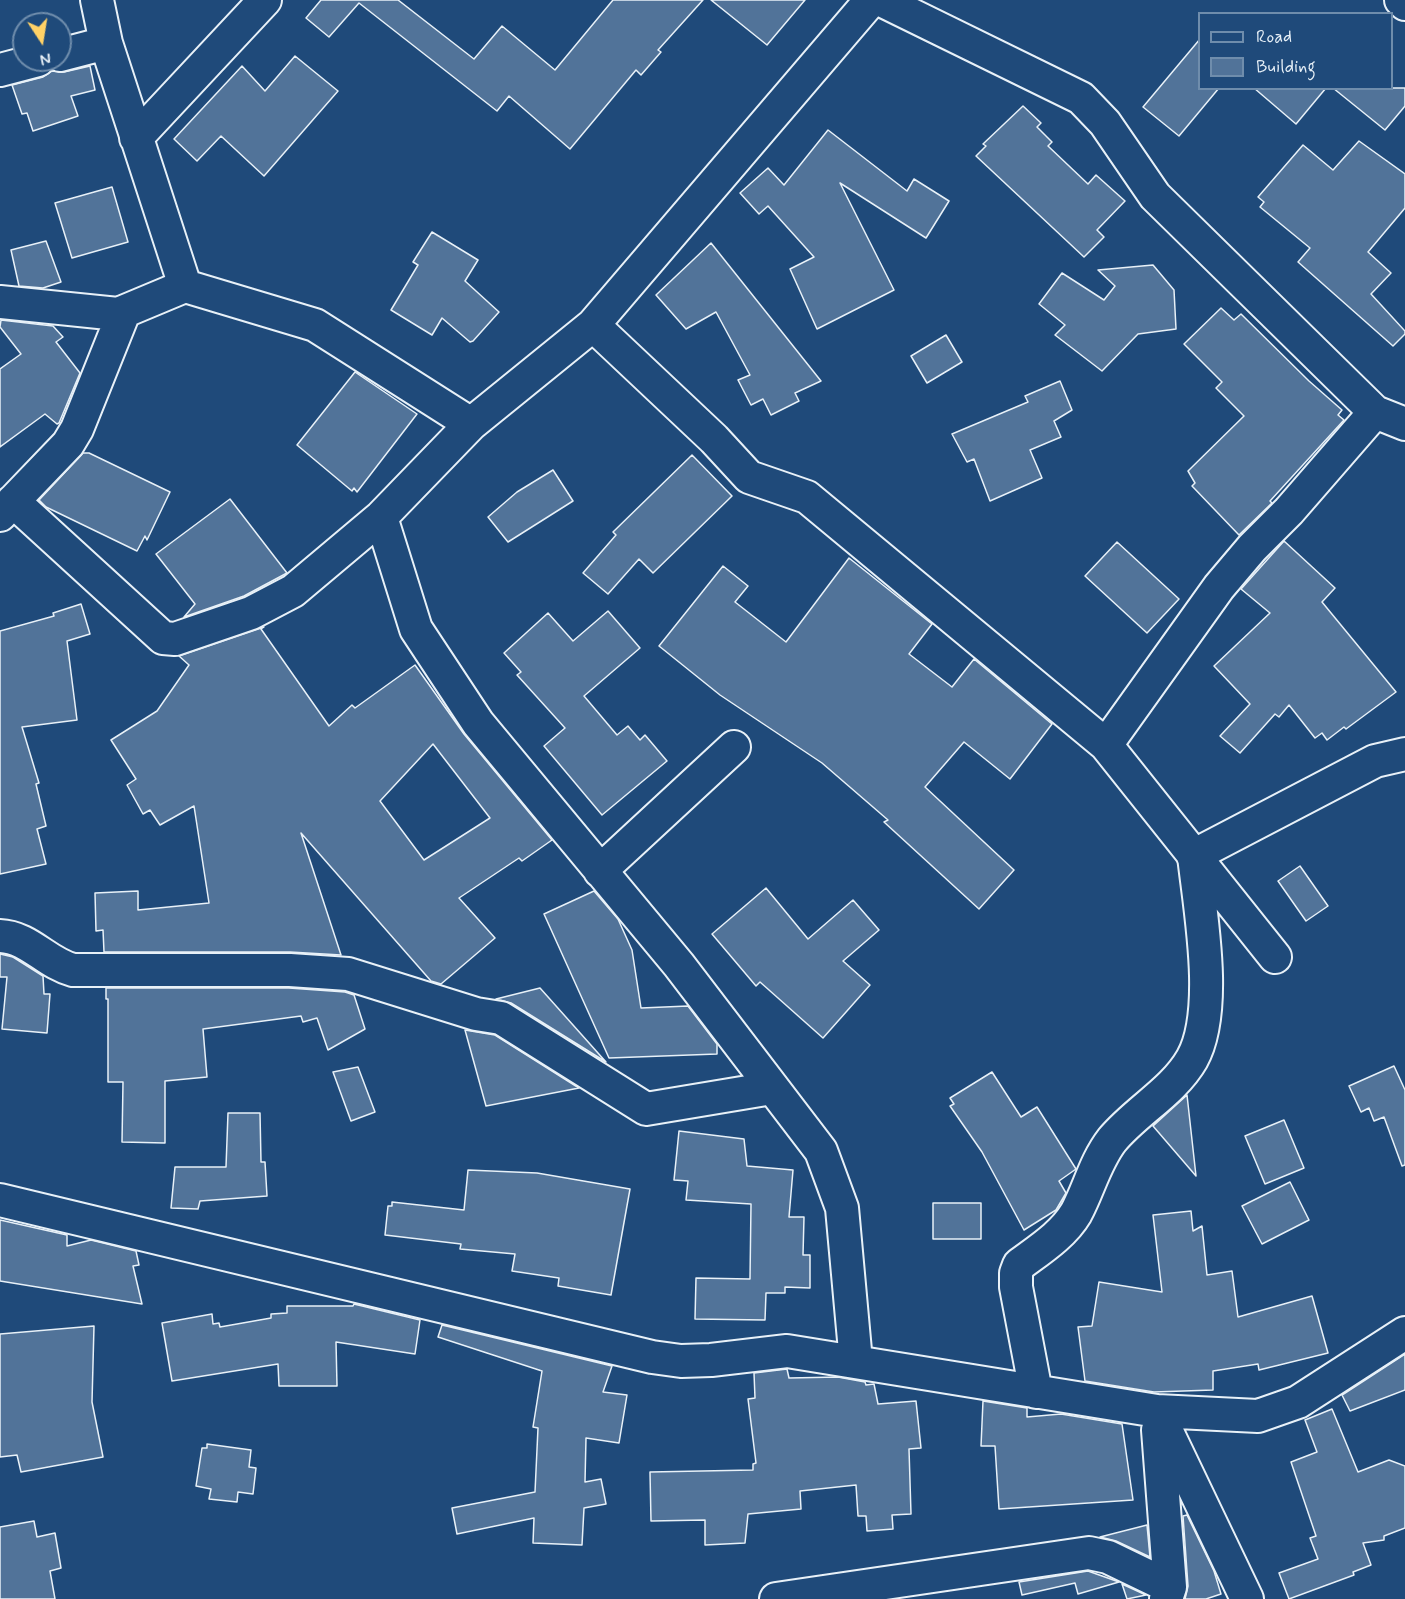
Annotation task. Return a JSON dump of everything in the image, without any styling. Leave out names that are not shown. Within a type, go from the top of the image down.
[{"type":"street","points":[[97,0],[106,43],[185,286]]},
{"type":"street","points":[[136,138],[265,0]]},
{"type":"street","points":[[124,312],[77,429],[68,444],[7,508],[168,640],[251,613],[293,591],[381,517],[471,424],[593,325],[871,0]]},
{"type":"street","points":[[881,0],[1081,98],[1105,123],[1155,196],[1375,412],[1405,424]]},
{"type":"street","points":[[1401,0],[1405,4]]},
{"type":"street","points":[[72,51],[106,43]]},
{"type":"street","points":[[0,302],[102,314],[124,312],[185,286],[315,325],[471,424]]},
{"type":"street","points":[[593,325],[714,439],[749,477],[807,497],[1106,745],[1275,957]]},
{"type":"street","points":[[1106,745],[1219,587],[1375,412]]},
{"type":"street","points":[[381,517],[416,629],[478,723],[679,965],[821,1150],[840,1199],[856,1362]]},
{"type":"street","points":[[600,871],[734,747]]},
{"type":"street","points":[[1193,856],[1375,761],[1405,754]]},
{"type":"street","points":[[1036,1392],[1016,1287],[1016,1273],[1019,1265],[1061,1232],[1071,1220],[1111,1141],[1167,1090],[1192,1060],[1200,1038],[1206,951],[1193,856]]},
{"type":"street","points":[[0,936],[21,940],[56,964],[74,970],[290,970],[348,974],[476,1014],[501,1018],[646,1109],[772,1088]]},
{"type":"street","points":[[0,1200],[652,1357],[681,1361],[787,1351],[1157,1411],[1258,1416],[1280,1410],[1298,1402],[1404,1334]]},
{"type":"street","points":[[1157,1411],[1168,1593]]},
{"type":"street","points":[[1157,1411],[1247,1599]]},
{"type":"street","points":[[776,1599],[1089,1553],[1108,1557],[1168,1593]]},
{"type":"building","points":[[321,0],[398,0],[474,59],[502,26],[555,70],[613,0],[703,0],[658,50],[661,52],[641,75],[636,70],[570,149],[509,96],[497,111],[359,3],[329,37],[306,18]]},
{"type":"building","points":[[711,0],[805,0],[767,45]]},
{"type":"building","points":[[1198,41],[1198,90],[1217,90],[1179,136],[1143,107]]},
{"type":"building","points":[[295,56],[338,91],[264,176],[221,136],[197,161],[174,139],[242,66],[265,91]]},
{"type":"building","points":[[90,66],[95,90],[71,96],[78,116],[33,131],[27,113],[22,114],[12,85],[43,77],[50,72],[72,72]]},
{"type":"building","points":[[1405,88],[1405,106],[1385,130],[1335,90]]},
{"type":"building","points":[[1256,90],[1324,90],[1296,124]]},
{"type":"building","points":[[1023,106],[1041,123],[1037,127],[1052,142],[1048,146],[1088,184],[1096,175],[1125,201],[1097,230],[1104,237],[1084,257],[976,156],[986,146],[983,144]]},
{"type":"building","points":[[828,130],[907,191],[914,179],[949,201],[926,238],[840,183],[894,290],[817,329],[790,269],[814,257],[768,206],[759,214],[740,193],[768,168],[784,185]]},
{"type":"building","points":[[1359,141],[1405,174],[1405,208],[1368,252],[1391,273],[1371,294],[1405,331],[1405,334],[1393,346],[1298,262],[1310,248],[1260,207],[1264,202],[1258,197],[1303,145],[1333,170]]},
{"type":"building","points":[[112,187],[128,242],[72,258],[55,203]]},
{"type":"building","points":[[432,232],[478,260],[465,281],[499,312],[473,341],[470,342],[442,318],[432,335],[391,310],[418,265],[413,262]]},
{"type":"building","points":[[46,241],[61,282],[43,288],[19,286],[11,250]]},
{"type":"building","points":[[711,243],[821,381],[795,393],[799,401],[771,415],[763,399],[751,405],[738,380],[750,375],[716,312],[686,329],[656,295]]},
{"type":"building","points":[[1153,265],[1174,290],[1176,329],[1138,334],[1102,371],[1055,335],[1065,325],[1039,304],[1062,273],[1104,300],[1115,286],[1098,270]]},
{"type":"building","points":[[1221,308],[1234,320],[1241,314],[1342,410],[1338,415],[1344,420],[1270,501],[1272,503],[1239,535],[1192,486],[1195,483],[1188,471],[1244,416],[1216,388],[1222,382],[1184,344]]},
{"type":"building","points":[[1,320],[53,326],[63,337],[56,342],[80,373],[59,423],[57,424],[45,414],[0,447],[0,369],[21,354],[0,327]]},
{"type":"building","points":[[946,335],[962,362],[927,383],[911,356]]},
{"type":"building","points":[[355,372],[417,414],[357,492],[354,488],[352,491],[297,445]]},
{"type":"building","points":[[1060,381],[1072,410],[1054,421],[1061,437],[1030,450],[1042,478],[990,501],[974,459],[967,462],[952,434],[1028,402],[1025,396]]},
{"type":"building","points":[[83,453],[89,453],[170,492],[147,540],[145,536],[137,551],[46,507],[39,500]]},
{"type":"building","points":[[692,455],[732,496],[653,573],[639,559],[608,594],[583,573],[616,535],[613,532]]},
{"type":"building","points":[[553,470],[573,501],[508,542],[488,517],[517,492]]},
{"type":"building","points":[[230,499],[287,573],[244,596],[184,617],[195,604],[156,554]]},
{"type":"building","points":[[1284,541],[1335,588],[1322,602],[1396,692],[1346,729],[1344,727],[1327,740],[1322,733],[1315,738],[1289,705],[1279,717],[1275,714],[1240,753],[1220,736],[1250,704],[1214,666],[1270,613],[1241,589]]},
{"type":"building","points":[[1117,542],[1179,599],[1147,633],[1085,576]]},
{"type":"building","points":[[849,558],[932,624],[909,654],[952,687],[974,659],[1052,724],[1010,779],[964,742],[925,787],[1014,870],[979,909],[884,822],[888,820],[822,763],[720,695],[659,646],[723,566],[748,586],[735,602],[786,642]]},
{"type":"building","points":[[81,604],[90,634],[67,641],[77,720],[22,727],[39,783],[36,784],[46,826],[37,829],[46,864],[0,874],[0,631],[54,616],[53,613]]},
{"type":"building","points":[[608,611],[640,648],[584,696],[617,735],[628,726],[640,740],[645,735],[667,761],[602,815],[544,746],[565,728],[517,675],[521,672],[504,653],[548,613],[573,641]]},
{"type":"building","points":[[264,627],[261,629],[329,726],[352,705],[355,708],[415,665],[464,734],[552,840],[522,861],[519,858],[459,898],[495,938],[441,984],[431,981],[301,833],[341,955],[290,952],[104,952],[103,930],[96,931],[95,893],[138,891],[138,910],[209,903],[194,806],[160,825],[150,810],[143,814],[127,785],[136,779],[111,740],[157,711],[189,665],[179,656]],"holes":[[[433,744],[490,818],[424,860],[380,801]]]},
{"type":"building","points":[[1300,866],[1328,906],[1306,921],[1278,881]]},
{"type":"building","points":[[766,888],[808,939],[853,900],[879,930],[843,961],[870,985],[823,1038],[760,982],[756,986],[712,934]]},
{"type":"building","points":[[594,891],[618,919],[632,950],[641,1008],[688,1006],[717,1044],[717,1054],[609,1058],[544,914]]},
{"type":"building","points":[[0,954],[13,957],[43,976],[44,994],[50,994],[47,1033],[2,1029],[7,977],[0,977]]},
{"type":"building","points":[[106,988],[289,988],[345,992],[354,995],[365,1029],[328,1050],[317,1018],[303,1022],[301,1016],[203,1029],[207,1077],[165,1081],[165,1143],[122,1142],[123,1082],[108,1082]]},
{"type":"building","points":[[540,988],[606,1062],[511,1003],[496,999]]},
{"type":"building","points":[[465,1030],[495,1035],[579,1088],[486,1106]]},
{"type":"building","points":[[1394,1066],[1405,1090],[1405,1165],[1402,1166],[1384,1117],[1374,1121],[1369,1108],[1361,1112],[1349,1086]]},
{"type":"building","points":[[358,1067],[375,1112],[351,1121],[333,1072]]},
{"type":"building","points":[[992,1072],[1021,1117],[1037,1107],[1076,1169],[1059,1181],[1066,1193],[1056,1210],[1024,1230],[982,1152],[950,1106],[954,1104],[950,1098]]},
{"type":"building","points":[[1187,1095],[1196,1176],[1153,1126]]},
{"type":"building","points":[[228,1113],[260,1113],[261,1162],[265,1162],[267,1196],[200,1201],[198,1209],[171,1208],[175,1167],[226,1167]]},
{"type":"building","points":[[1284,1120],[1304,1168],[1265,1184],[1245,1136]]},
{"type":"building","points":[[679,1131],[744,1139],[747,1166],[793,1170],[789,1217],[804,1217],[803,1255],[810,1255],[810,1288],[785,1287],[785,1293],[766,1293],[765,1320],[695,1319],[696,1278],[750,1279],[751,1204],[686,1200],[688,1181],[674,1180]]},
{"type":"building","points":[[468,1170],[537,1173],[630,1189],[611,1295],[558,1286],[559,1278],[512,1271],[515,1254],[460,1249],[461,1244],[385,1235],[388,1206],[392,1206],[392,1202],[464,1210]]},
{"type":"building","points":[[1290,1182],[1309,1220],[1262,1244],[1242,1206]]},
{"type":"building","points":[[933,1203],[981,1203],[981,1239],[933,1239]]},
{"type":"building","points":[[1191,1211],[1193,1231],[1202,1226],[1207,1275],[1232,1271],[1238,1317],[1312,1296],[1328,1353],[1259,1370],[1258,1364],[1213,1371],[1213,1390],[1154,1392],[1085,1381],[1078,1327],[1092,1326],[1099,1282],[1162,1292],[1153,1215]]},
{"type":"building","points":[[0,1220],[67,1235],[67,1246],[91,1240],[136,1251],[139,1265],[133,1266],[142,1304],[0,1281]]},
{"type":"building","points":[[354,1304],[420,1320],[415,1354],[336,1342],[337,1386],[279,1386],[278,1364],[172,1381],[162,1323],[212,1314],[213,1324],[219,1323],[220,1327],[271,1318],[271,1314],[287,1313],[287,1306],[353,1306]]},
{"type":"building","points":[[442,1325],[612,1366],[603,1392],[627,1395],[619,1443],[586,1438],[585,1482],[601,1479],[606,1504],[584,1508],[582,1545],[533,1543],[534,1518],[457,1534],[452,1508],[535,1492],[538,1428],[533,1427],[542,1371],[438,1337]]},
{"type":"building","points":[[94,1326],[92,1402],[103,1457],[21,1472],[17,1455],[0,1457],[0,1334]]},
{"type":"building","points":[[1405,1354],[1405,1390],[1350,1411],[1342,1395]]},
{"type":"building","points":[[787,1369],[789,1378],[838,1377],[865,1382],[866,1385],[874,1384],[878,1404],[916,1401],[921,1448],[909,1449],[911,1514],[892,1515],[893,1529],[867,1531],[866,1516],[858,1516],[856,1485],[800,1491],[801,1509],[748,1514],[745,1543],[705,1545],[705,1520],[651,1521],[650,1472],[753,1470],[753,1464],[756,1463],[748,1399],[755,1398],[754,1373]]},
{"type":"building","points":[[983,1401],[1027,1408],[1027,1417],[1061,1414],[1122,1424],[1133,1500],[999,1509],[995,1446],[981,1446]]},
{"type":"building","points":[[1332,1409],[1358,1472],[1389,1460],[1405,1466],[1405,1528],[1384,1536],[1384,1540],[1363,1543],[1371,1565],[1353,1572],[1354,1575],[1289,1599],[1279,1573],[1318,1559],[1310,1538],[1316,1536],[1291,1462],[1317,1452],[1305,1420]]},
{"type":"building","points":[[207,1444],[251,1450],[249,1467],[256,1468],[253,1494],[238,1492],[237,1502],[209,1499],[211,1489],[196,1486],[202,1448],[207,1448]]},
{"type":"building","points":[[1187,1515],[1214,1571],[1221,1594],[1206,1599],[1185,1599],[1188,1586],[1183,1516]]},
{"type":"building","points":[[34,1521],[37,1537],[55,1533],[61,1568],[50,1571],[55,1599],[0,1599],[0,1527]]},
{"type":"building","points":[[1147,1525],[1150,1557],[1116,1541],[1100,1537]]},
{"type":"building","points":[[1088,1571],[1119,1582],[1078,1594],[1075,1583],[1022,1595],[1019,1582]]},
{"type":"building","points":[[1122,1584],[1146,1595],[1127,1599]]}]
